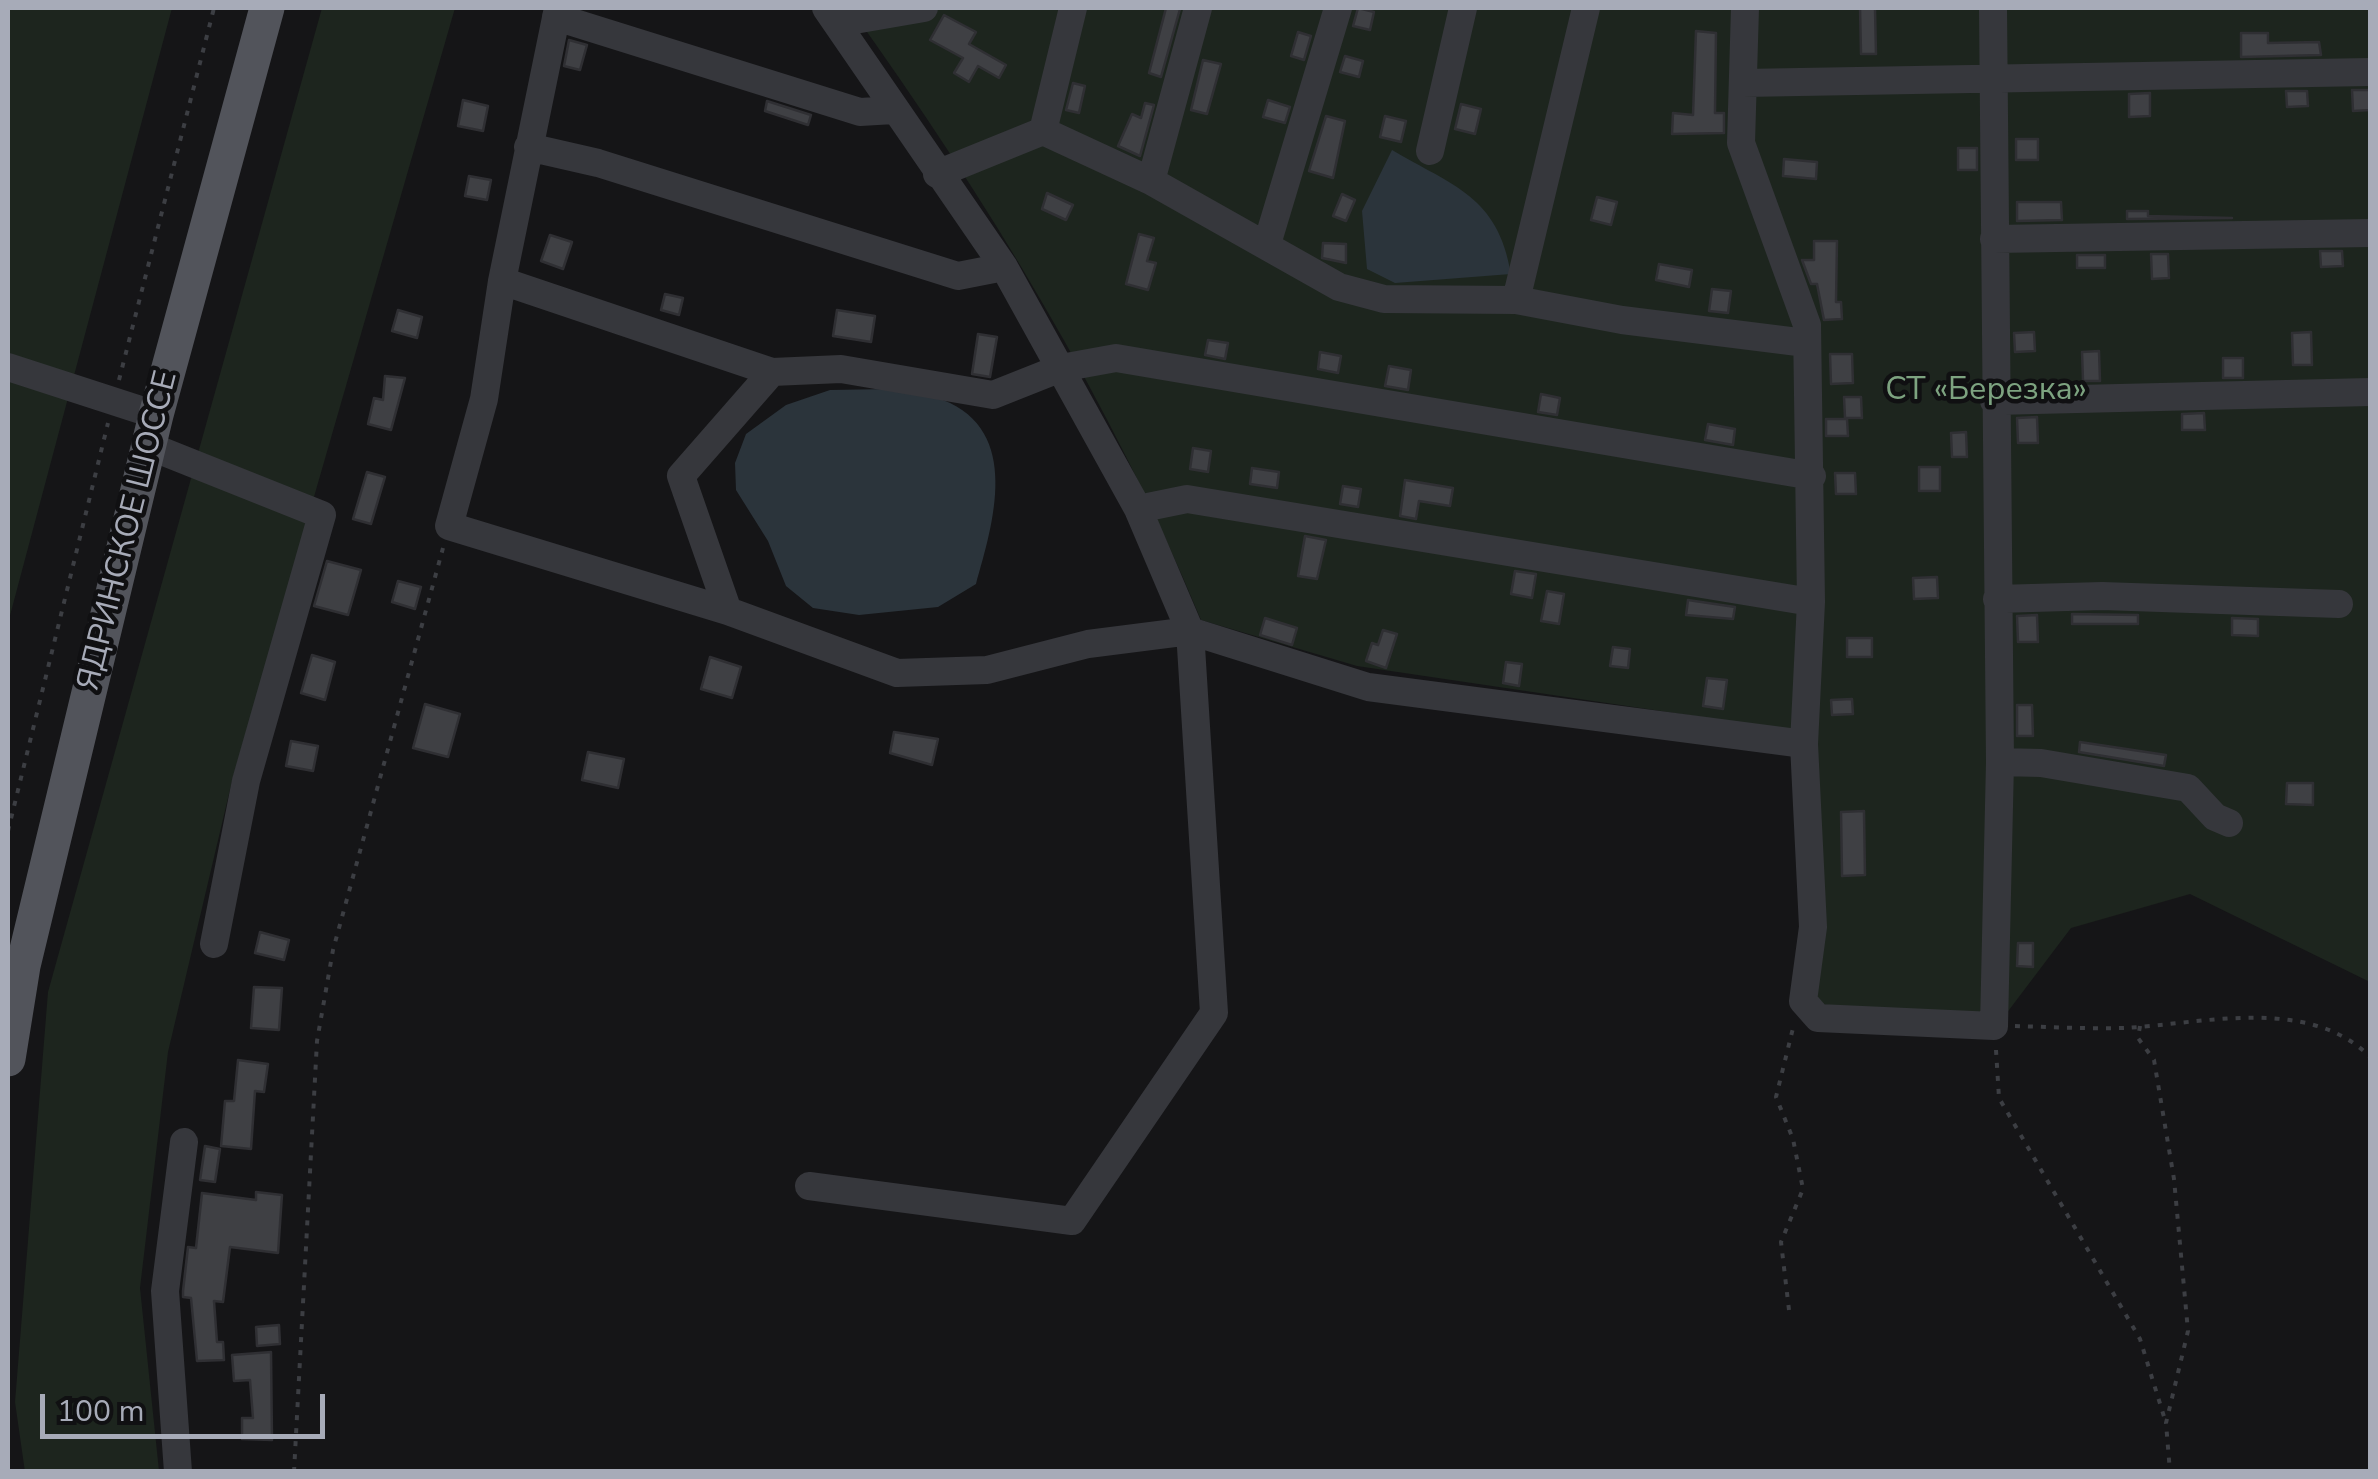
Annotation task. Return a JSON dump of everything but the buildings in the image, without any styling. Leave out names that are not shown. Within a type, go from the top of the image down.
[{"type":"main road","name":"ЯДРИНСКОЕ ШОССЕ","points":[[8,1059],[23,966],[153,431],[268,8]]},
{"type":"street","points":[[809,1186],[1072,1221],[1214,1014],[1190,631],[1138,509],[1004,267],[832,15],[924,8]]},
{"type":"street","points":[[1043,132],[1073,8]]},
{"type":"street","points":[[1152,181],[1198,8]]},
{"type":"street","points":[[1266,244],[1338,8]]},
{"type":"street","points":[[1430,151],[1463,8]]},
{"type":"street","points":[[1516,300],[1586,8]]},
{"type":"street","points":[[1745,8],[1741,143],[1807,324],[1812,476],[1804,744],[1813,927],[1803,1001],[1818,1018],[1994,1026],[2000,762],[1993,8]]},
{"type":"street","points":[[894,110],[860,112],[557,12],[502,282],[484,399],[449,526],[728,611],[898,673],[987,670],[1088,644],[1190,631],[1368,687],[1804,744]]},
{"type":"street","points":[[1743,83],[2370,72]]},
{"type":"street","points":[[937,174],[1043,132],[1152,181],[1340,286],[1384,299],[1516,300],[1622,320],[1806,343]]},
{"type":"street","points":[[528,148],[598,163],[958,276],[1004,267]]},
{"type":"street","points":[[1994,240],[2370,234]]},
{"type":"street","points":[[502,282],[772,372],[841,370],[994,394],[1062,368],[1116,358],[1812,476]]},
{"type":"street","points":[[8,367],[153,431],[322,515],[246,780],[214,944]]},
{"type":"street","points":[[728,611],[681,476],[772,372]]},
{"type":"street","points":[[1994,401],[2370,392]]},
{"type":"street","points":[[1138,509],[1188,499],[1811,602]]},
{"type":"street","points":[[1996,599],[2102,596],[2339,604]]},
{"type":"street","points":[[2000,762],[2040,763],[2188,788],[2215,817],[2229,823]]},
{"type":"street","points":[[178,1472],[166,1291],[184,1142]]},
{"type":"path","points":[[294,1472],[317,1041],[333,950],[449,526]]},
{"type":"path","points":[[1790,1310],[1781,1242],[1802,1188],[1793,1138],[1776,1097],[1787,1042],[1803,1001]]},
{"type":"path","points":[[2170,1472],[2166,1424],[2140,1339],[1999,1098],[1994,1026],[2140,1026],[2208,1019],[2284,1021],[2324,1029],[2358,1044],[2370,1057]]},
{"type":"path","points":[[2140,1026],[2138,1038],[2154,1060],[2174,1180],[2188,1331],[2166,1424]]},
{"type":"path","points":[[2358,1044],[2370,1043]]},
{"type":"green space","points":[[8,8],[172,8],[8,623]]},
{"type":"green space","points":[[322,8],[455,8],[232,781],[168,1052],[140,1288],[159,1471],[25,1472],[15,1402],[48,992]]},
{"type":"green space","name":"СТ «Березка»","points":[[850,8],[2370,8],[2370,982],[2190,894],[2071,928],[2006,1014],[1813,1007],[1816,734],[1357,666],[1201,620],[1127,459],[1043,304],[950,154]]},
{"type":"shaded area","points":[[1392,150],[1453,184],[1484,210],[1505,248],[1511,274],[1395,283],[1367,269],[1362,211]]},
{"type":"shaded area","points":[[890,389],[943,400],[968,414],[984,433],[993,456],[996,481],[989,534],[976,584],[938,607],[859,615],[813,608],[786,586],[768,541],[736,490],[735,463],[746,434],[786,405],[830,390]]}]
